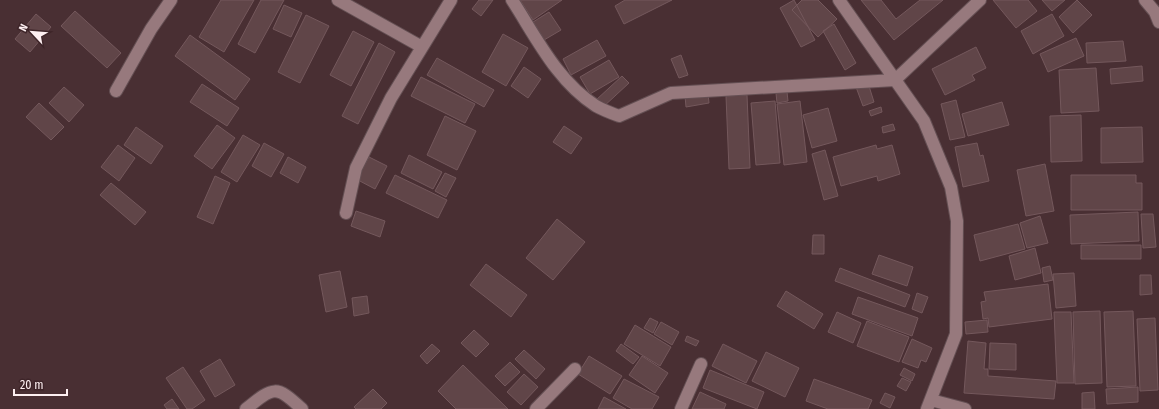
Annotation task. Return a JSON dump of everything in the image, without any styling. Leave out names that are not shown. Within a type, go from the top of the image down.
[{"type":"street","points":[[116,90],[151,29],[171,0]]},
{"type":"street","points":[[338,0],[422,47]]},
{"type":"street","points":[[346,213],[356,168],[391,98],[451,0]]},
{"type":"street","points":[[512,0],[557,69],[567,81],[579,94],[597,107],[619,116],[671,93],[895,80],[980,0]]},
{"type":"street","points":[[839,0],[924,121],[951,186],[956,221],[956,334],[929,404],[965,409]]},
{"type":"street","points":[[1145,0],[1155,12],[1159,22]]},
{"type":"street","points":[[681,409],[701,364]]},
{"type":"street","points":[[536,409],[575,369]]},
{"type":"street","points":[[246,409],[267,394],[277,390],[285,393],[302,409]]},
{"type":"building","points":[[221,0],[254,0],[224,52],[199,37]]},
{"type":"building","points":[[261,0],[284,0],[255,53],[238,44]]},
{"type":"building","points":[[479,0],[493,0],[481,16],[472,9]]},
{"type":"building","points":[[520,0],[562,0],[533,20]]},
{"type":"building","points":[[625,0],[672,0],[624,24],[615,6]]},
{"type":"building","points":[[794,0],[815,40],[801,47],[780,8]]},
{"type":"building","points":[[802,0],[818,0],[837,19],[818,37],[792,10]]},
{"type":"building","points":[[861,0],[881,0],[896,19],[920,0],[943,0],[894,40]]},
{"type":"building","points":[[993,0],[1028,0],[1037,11],[1016,28]]},
{"type":"building","points":[[1042,0],[1065,0],[1052,11]]},
{"type":"building","points":[[1077,0],[1092,15],[1073,33],[1059,17]]},
{"type":"building","points":[[284,5],[302,13],[291,37],[273,29]]},
{"type":"building","points":[[75,11],[121,53],[107,68],[61,26]]},
{"type":"building","points":[[549,12],[561,30],[544,40],[533,22]]},
{"type":"building","points":[[36,14],[51,27],[30,52],[15,39]]},
{"type":"building","points":[[1052,14],[1064,36],[1033,54],[1021,31]]},
{"type":"building","points":[[306,15],[329,26],[300,83],[278,72]]},
{"type":"building","points":[[834,24],[856,63],[845,70],[823,31]]},
{"type":"building","points":[[353,31],[374,42],[351,86],[330,75]]},
{"type":"building","points":[[503,34],[528,48],[506,86],[482,72]]},
{"type":"building","points":[[190,35],[250,79],[235,100],[175,56]]},
{"type":"building","points":[[1076,38],[1084,56],[1048,72],[1040,54]]},
{"type":"building","points":[[597,40],[606,56],[571,75],[563,59]]},
{"type":"building","points":[[1123,41],[1126,61],[1087,63],[1086,43]]},
{"type":"building","points":[[379,43],[395,52],[358,124],[342,116]]},
{"type":"building","points":[[976,47],[986,68],[972,75],[975,80],[945,95],[932,69]]},
{"type":"building","points":[[681,55],[688,75],[679,78],[671,59]]},
{"type":"building","points":[[437,58],[494,90],[484,107],[427,75]]},
{"type":"building","points":[[609,60],[619,77],[590,94],[580,77]]},
{"type":"building","points":[[1142,66],[1143,81],[1111,84],[1110,69]]},
{"type":"building","points":[[524,67],[541,79],[528,98],[511,86]]},
{"type":"building","points":[[1096,68],[1099,111],[1061,113],[1059,70]]},
{"type":"building","points":[[622,76],[629,83],[602,108],[596,100]]},
{"type":"building","points":[[421,77],[475,104],[465,123],[411,96]]},
{"type":"building","points":[[868,83],[874,102],[863,106],[856,87]]},
{"type":"building","points":[[202,84],[239,108],[227,126],[190,102]]},
{"type":"building","points":[[64,87],[84,105],[69,122],[49,103]]},
{"type":"building","points":[[787,92],[788,101],[777,103],[776,93]]},
{"type":"building","points":[[708,93],[709,103],[686,107],[685,96]]},
{"type":"building","points":[[747,95],[750,168],[729,169],[726,96]]},
{"type":"building","points":[[956,100],[965,137],[950,140],[941,104]]},
{"type":"building","points":[[775,101],[780,163],[756,165],[751,103]]},
{"type":"building","points":[[800,101],[807,162],[784,165],[777,104]]},
{"type":"building","points":[[1002,102],[1009,125],[968,136],[962,114]]},
{"type":"building","points":[[39,103],[64,127],[51,140],[26,117]]},
{"type":"building","points":[[881,107],[882,112],[871,116],[869,111]]},
{"type":"building","points":[[828,108],[837,141],[812,148],[803,115]]},
{"type":"building","points":[[1081,115],[1082,161],[1051,162],[1050,116]]},
{"type":"building","points":[[445,116],[476,131],[457,170],[427,155]]},
{"type":"building","points":[[893,124],[895,130],[883,133],[882,127]]},
{"type":"building","points":[[217,125],[235,138],[212,169],[194,156]]},
{"type":"building","points":[[564,126],[582,138],[571,154],[553,142]]},
{"type":"building","points":[[136,127],[163,146],[151,164],[124,145]]},
{"type":"building","points":[[1142,127],[1143,162],[1101,163],[1101,128]]},
{"type":"building","points":[[243,135],[260,145],[237,182],[221,172]]},
{"type":"building","points":[[264,143],[284,154],[271,177],[252,166]]},
{"type":"building","points":[[977,143],[980,156],[983,155],[989,181],[963,187],[955,147]]},
{"type":"building","points":[[118,145],[135,158],[119,181],[101,167]]},
{"type":"building","points":[[876,145],[877,149],[892,145],[900,174],[878,181],[877,176],[841,186],[833,157]]},
{"type":"building","points":[[825,150],[838,196],[824,200],[812,154]]},
{"type":"building","points":[[409,155],[442,172],[433,189],[401,173]]},
{"type":"building","points":[[288,157],[306,167],[298,183],[280,173]]},
{"type":"building","points":[[369,157],[387,166],[375,189],[356,179]]},
{"type":"building","points":[[1045,164],[1054,211],[1026,216],[1017,170]]},
{"type":"building","points":[[445,173],[456,178],[446,197],[435,191]]},
{"type":"building","points":[[395,175],[447,200],[438,218],[386,193]]},
{"type":"building","points":[[1071,175],[1136,175],[1136,183],[1142,183],[1142,210],[1071,210]]},
{"type":"building","points":[[215,176],[230,183],[213,224],[197,217]]},
{"type":"building","points":[[111,183],[146,212],[135,225],[100,195]]},
{"type":"building","points":[[356,211],[385,221],[380,237],[351,226]]},
{"type":"building","points":[[1138,212],[1139,241],[1071,244],[1070,215]]},
{"type":"building","points":[[1141,214],[1153,214],[1156,247],[1143,248]]},
{"type":"building","points":[[1040,216],[1048,243],[1027,248],[1020,223]]},
{"type":"building","points":[[557,219],[585,242],[553,280],[526,258]]},
{"type":"building","points":[[1018,224],[1025,249],[980,261],[974,235]]},
{"type":"building","points":[[813,235],[824,235],[824,254],[812,254]]},
{"type":"building","points":[[1081,245],[1141,245],[1141,259],[1081,259]]},
{"type":"building","points":[[1035,248],[1041,273],[1015,280],[1009,256]]},
{"type":"building","points":[[879,255],[913,267],[907,286],[872,274]]},
{"type":"building","points":[[486,264],[527,295],[511,317],[470,285]]},
{"type":"building","points":[[1050,266],[1053,280],[1044,282],[1042,268]]},
{"type":"building","points":[[840,268],[910,295],[905,307],[835,281]]},
{"type":"building","points":[[340,271],[347,307],[326,312],[319,275]]},
{"type":"building","points":[[1074,273],[1076,306],[1056,308],[1053,274]]},
{"type":"building","points":[[1140,275],[1151,275],[1152,294],[1140,295]]},
{"type":"building","points":[[1048,284],[1052,319],[989,327],[988,318],[983,319],[981,302],[986,301],[984,292]]},
{"type":"building","points":[[786,291],[823,314],[814,329],[777,306]]},
{"type":"building","points":[[917,293],[928,297],[922,313],[912,309]]},
{"type":"building","points":[[367,296],[369,313],[354,316],[352,298]]},
{"type":"building","points":[[858,297],[918,318],[912,336],[852,314]]},
{"type":"building","points":[[1100,311],[1102,383],[1075,384],[1073,312]]},
{"type":"building","points":[[1133,311],[1136,386],[1107,387],[1104,312]]},
{"type":"building","points":[[837,312],[861,323],[853,343],[828,332]]},
{"type":"building","points":[[1054,312],[1071,312],[1074,383],[1057,383]]},
{"type":"building","points":[[650,318],[658,322],[653,333],[644,328]]},
{"type":"building","points":[[1155,318],[1158,390],[1140,391],[1137,319]]},
{"type":"building","points":[[987,320],[988,332],[966,334],[965,322]]},
{"type":"building","points":[[867,321],[909,337],[899,362],[857,346]]},
{"type":"building","points":[[661,322],[679,332],[672,345],[654,334]]},
{"type":"building","points":[[635,325],[671,347],[660,366],[624,344]]},
{"type":"building","points":[[474,330],[489,344],[476,357],[461,343]]},
{"type":"building","points":[[687,336],[699,341],[696,346],[685,341]]},
{"type":"building","points":[[912,339],[932,348],[926,362],[921,360],[918,368],[902,362]]},
{"type":"building","points":[[968,341],[986,343],[984,369],[988,369],[988,376],[1056,381],[1054,399],[964,393]]},
{"type":"building","points":[[990,343],[1016,344],[1016,370],[989,369]]},
{"type":"building","points":[[432,344],[440,351],[427,364],[420,356]]},
{"type":"building","points":[[621,344],[639,357],[633,364],[616,351]]},
{"type":"building","points":[[723,344],[757,361],[746,383],[712,366]]},
{"type":"building","points":[[524,350],[545,369],[536,379],[515,359]]},
{"type":"building","points":[[766,352],[799,368],[785,397],[752,381]]},
{"type":"building","points":[[589,356],[622,376],[610,394],[578,374]]},
{"type":"building","points":[[642,356],[668,373],[655,393],[629,375]]},
{"type":"building","points":[[220,359],[235,385],[215,397],[200,371]]},
{"type":"building","points":[[510,362],[520,372],[505,386],[495,376]]},
{"type":"building","points":[[463,365],[508,409],[456,409],[438,391]]},
{"type":"building","points":[[183,367],[205,400],[192,409],[187,409],[166,378]]},
{"type":"building","points":[[904,368],[915,374],[912,381],[900,375]]},
{"type":"building","points":[[710,370],[764,392],[757,409],[703,388]]},
{"type":"building","points":[[524,374],[538,387],[521,405],[507,392]]},
{"type":"building","points":[[902,378],[911,382],[906,391],[897,386]]},
{"type":"building","points":[[624,379],[659,397],[652,409],[632,409],[613,398]]},
{"type":"building","points":[[814,379],[872,400],[868,409],[828,409],[806,401]]},
{"type":"building","points":[[1138,387],[1138,402],[1107,404],[1106,389]]},
{"type":"building","points":[[373,389],[387,403],[381,409],[356,409],[354,407]]},
{"type":"building","points":[[700,392],[726,404],[724,409],[692,409]]},
{"type":"building","points":[[1094,392],[1095,409],[1082,409],[1082,393]]},
{"type":"building","points":[[885,393],[895,397],[890,408],[880,403]]},
{"type":"building","points":[[604,397],[626,409],[598,409]]},
{"type":"building","points":[[172,399],[179,409],[167,409],[164,405]]}]
